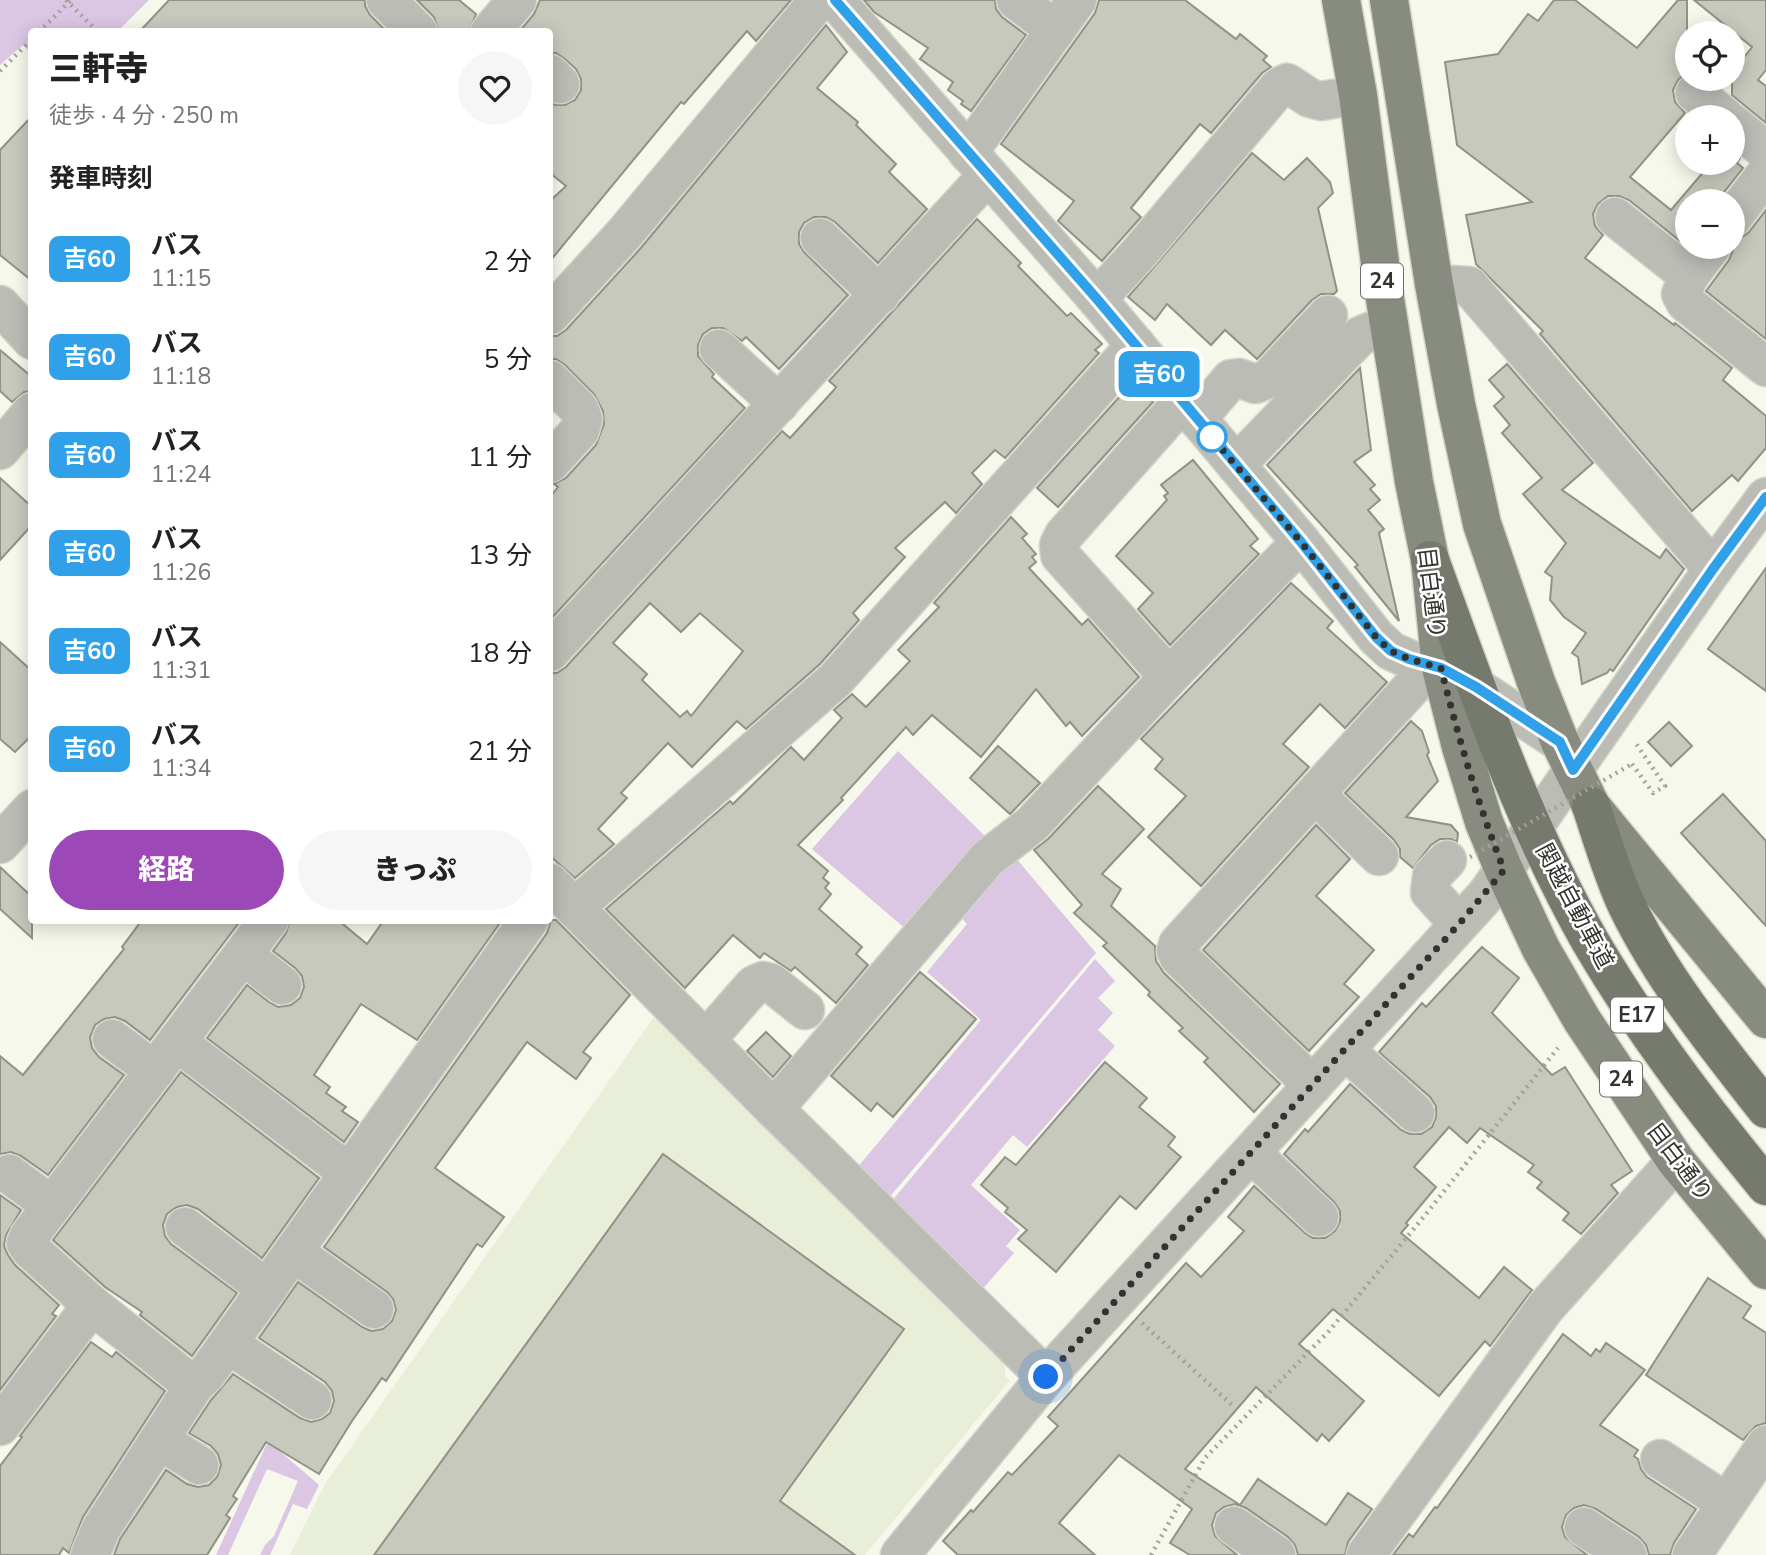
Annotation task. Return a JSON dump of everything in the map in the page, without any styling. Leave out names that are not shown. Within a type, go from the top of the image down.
[{"type":"highway","name":"E17","points":[[1430,560],[1499,747],[1534,827]]},
{"type":"highway","name":"関越自動車道","points":[[1591,806],[1627,906],[1653,953],[1683,999],[1766,1109]]},
{"type":"highway","name":"関越自動車道","points":[[1534,827],[1563,889],[1619,988],[1682,1080],[1766,1186]]},
{"type":"main road","name":"目白通り","points":[[1341,0],[1358,95],[1389,324],[1414,482],[1430,560],[1426,678],[1465,759],[1484,822],[1474,863],[1541,949],[1582,1020],[1676,1161],[1766,1270]]},
{"type":"main road","name":"24","points":[[1389,0],[1456,404],[1482,523],[1528,660],[1567,756],[1591,806],[1766,1019]]},
{"type":"street","points":[[386,0],[414,28]]},
{"type":"street","points":[[556,309],[624,234],[819,0]]},
{"type":"street","points":[[835,0],[1097,299],[1301,542],[1376,637],[1391,651],[1409,659],[1426,678],[1476,687],[1567,756]]},
{"type":"street","points":[[553,649],[880,295],[978,164],[1067,15],[1016,0]]},
{"type":"street","points":[[1097,299],[1279,87],[1287,83],[1310,98],[1321,101],[1358,95]]},
{"type":"street","points":[[1695,93],[1710,105]]},
{"type":"street","points":[[1745,134],[1766,151]]},
{"type":"street","points":[[1745,201],[1766,174]]},
{"type":"street","points":[[1615,218],[1700,261],[1682,288],[1681,294],[1686,303],[1766,367]]},
{"type":"street","points":[[820,238],[880,295]]},
{"type":"street","points":[[1434,284],[1469,286],[1713,569]]},
{"type":"street","points":[[0,305],[28,333]]},
{"type":"street","points":[[1169,677],[1060,555],[1059,545],[1063,535],[1189,411],[1224,365],[1239,378],[1255,384],[1268,379],[1328,315]]},
{"type":"street","points":[[1236,465],[1360,336],[1389,324]]},
{"type":"street","points":[[1046,1377],[557,892],[835,680],[1136,345]]},
{"type":"street","points":[[719,349],[779,404]]},
{"type":"street","points":[[553,383],[579,409],[583,419],[580,430],[553,460]]},
{"type":"street","points":[[0,450],[28,417]]},
{"type":"street","points":[[1459,924],[1430,892],[1432,876],[1474,863],[1534,827],[1567,756],[1766,497]]},
{"type":"street","points":[[774,1109],[987,859],[1032,824],[1169,677],[1301,542]]},
{"type":"street","points":[[1313,1085],[1179,957],[1176,951],[1178,944],[1195,925],[1426,678]]},
{"type":"street","points":[[1316,795],[1379,856]]},
{"type":"street","points":[[917,1549],[1046,1377],[1459,924],[1474,863]]},
{"type":"street","points":[[194,1386],[92,1305],[26,1243],[266,924]]},
{"type":"street","points":[[90,1555],[101,1529],[194,1386],[228,1344],[526,924]]},
{"type":"street","points":[[243,955],[282,985]]},
{"type":"street","points":[[706,1040],[754,985],[763,981],[771,983],[805,1010]]},
{"type":"street","points":[[112,1039],[166,1057],[349,1173]]},
{"type":"street","points":[[1345,1051],[1415,1114]]},
{"type":"street","points":[[1251,1153],[1319,1217]]},
{"type":"street","points":[[1366,1555],[1545,1308],[1676,1161]]},
{"type":"street","points":[[9,1174],[52,1206]]},
{"type":"street","points":[[185,1227],[267,1289]]},
{"type":"street","points":[[293,1252],[374,1309]]},
{"type":"street","points":[[0,1426],[92,1305]]},
{"type":"street","points":[[228,1344],[312,1400]]},
{"type":"street","points":[[159,1440],[199,1465]]},
{"type":"street","points":[[1692,1555],[1766,1445]]},
{"type":"street","points":[[1660,1459],[1727,1503]]},
{"type":"street","points":[[1234,1526],[1276,1555]]},
{"type":"street","points":[[1584,1527],[1626,1555]]},
{"type":"path","points":[[43,28],[68,1],[94,28]]},
{"type":"path","points":[[0,71],[28,43]]},
{"type":"path","points":[[1474,863],[1632,764],[1653,793],[1665,786],[1634,740]]},
{"type":"path","points":[[1151,1555],[1205,1458],[1329,1331],[1422,1219],[1562,1041]]},
{"type":"path","points":[[1116,1300],[1232,1405]]},
{"type":"shaded area","points":[[0,0],[149,0],[121,28],[28,28],[28,50],[23,45],[0,65]]},
{"type":"shaded area","points":[[898,751],[986,837],[907,930],[812,849]]},
{"type":"shaded area","points":[[1015,857],[1096,953],[887,1200],[856,1169],[981,1020],[927,972],[967,924],[961,917]]},
{"type":"shaded area","points":[[1095,959],[1115,981],[1098,998],[1113,1013],[1098,1030],[1115,1046],[1027,1147],[1013,1135],[971,1185],[1020,1230],[1006,1246],[1014,1253],[980,1292],[890,1203]]},
{"type":"shaded area","points":[[659,1010],[1005,1363],[1005,1376],[1010,1380],[865,1555],[290,1555],[325,1484]]},
{"type":"shaded area","points":[[268,1441],[319,1485],[307,1509],[293,1504],[270,1555],[260,1555],[274,1536],[298,1481],[267,1469],[228,1555],[216,1555]]},
{"type":"building","points":[[169,0],[365,0],[370,15],[383,28],[143,28]]},
{"type":"building","points":[[417,0],[459,0],[476,14],[471,28],[438,28],[434,17]]},
{"type":"building","points":[[540,0],[791,0],[756,41],[747,31],[684,104],[681,102],[553,257],[553,198],[566,186],[553,175],[553,104],[565,105],[575,100],[581,90],[581,79],[576,69],[553,53],[553,28],[522,28],[534,14]]},
{"type":"building","points":[[864,0],[995,0],[996,9],[1002,17],[1026,35],[971,111],[948,90],[953,82],[920,59],[928,48],[874,12]]},
{"type":"building","points":[[1099,0],[1185,0],[1236,39],[1240,34],[1267,56],[1263,60],[1271,67],[1262,73],[1211,133],[1200,124],[1131,208],[1141,217],[1102,261],[1058,221],[1074,201],[1001,144],[1095,13]]},
{"type":"building","points":[[1554,0],[1575,0],[1637,48],[1678,0],[1687,0],[1687,21],[1675,21],[1673,90],[1678,105],[1675,105],[1675,125],[1630,177],[1671,210],[1675,205],[1675,237],[1629,200],[1608,196],[1598,204],[1593,214],[1595,226],[1603,235],[1585,258],[1732,368],[1723,380],[1766,416],[1766,448],[1738,481],[1732,475],[1692,511],[1540,334],[1543,331],[1476,264],[1466,215],[1532,202],[1457,145],[1445,62],[1498,54],[1528,14],[1538,21]]},
{"type":"building","points":[[1694,0],[1766,0],[1766,70],[1758,80],[1766,86],[1766,123],[1732,95],[1732,91],[1745,91],[1745,56],[1752,47],[1745,41],[1745,21],[1720,21]]},
{"type":"building","points":[[826,25],[847,52],[817,88],[858,122],[856,125],[896,164],[889,172],[927,209],[878,263],[835,222],[826,217],[814,217],[804,223],[799,232],[799,244],[848,295],[779,369],[746,337],[742,341],[723,328],[712,328],[703,334],[698,345],[698,356],[714,374],[712,377],[745,408],[553,617],[553,493],[558,487],[554,484],[566,478],[596,445],[604,424],[603,411],[594,394],[565,365],[553,359],[553,336],[566,330],[640,249]]},
{"type":"building","points":[[28,120],[28,278],[0,255],[0,150]]},
{"type":"building","points":[[1252,153],[1284,180],[1307,158],[1330,182],[1333,193],[1318,208],[1337,291],[1334,294],[1321,294],[1312,300],[1257,359],[1225,330],[1211,345],[1167,304],[1155,320],[1128,297]]},
{"type":"building","points":[[1701,175],[1737,175],[1726,189],[1689,189]]},
{"type":"building","points":[[1766,210],[1766,339],[1706,291],[1729,259],[1745,259],[1745,235]]},
{"type":"building","points":[[977,219],[1021,263],[1018,266],[1067,316],[1071,313],[1102,344],[1095,350],[1099,353],[1005,458],[995,450],[972,473],[982,484],[956,513],[945,502],[895,548],[905,557],[853,613],[859,620],[820,664],[746,729],[737,721],[692,767],[668,743],[621,793],[627,798],[598,829],[614,844],[575,878],[553,859],[553,673],[566,667],[782,431],[790,438],[836,387],[829,381]],"holes":[[[650,603],[681,632],[700,613],[743,651],[691,716],[687,711],[680,717],[642,680],[647,674],[613,643]]]},
{"type":"building","points":[[0,350],[28,374],[28,392],[12,402],[0,391]]},
{"type":"building","points":[[1507,364],[1593,463],[1562,490],[1660,558],[1666,549],[1684,569],[1613,671],[1610,669],[1607,673],[1582,684],[1578,657],[1572,653],[1586,633],[1564,617],[1550,600],[1552,577],[1545,572],[1566,543],[1523,494],[1542,478],[1502,433],[1510,425],[1494,406],[1504,397],[1489,380]]},
{"type":"building","points":[[1360,368],[1371,450],[1354,462],[1375,485],[1370,489],[1380,500],[1368,510],[1384,529],[1379,533],[1399,621],[1355,567],[1358,565],[1267,465]]},
{"type":"building","points":[[1132,383],[1153,402],[1058,507],[1037,488]]},
{"type":"building","points":[[1193,460],[1258,539],[1250,546],[1259,554],[1170,645],[1138,609],[1153,593],[1116,556],[1167,500],[1164,496],[1168,493],[1161,485]]},
{"type":"building","points":[[0,478],[28,503],[28,529],[0,560]]},
{"type":"building","points":[[1011,517],[1027,534],[1022,538],[1036,554],[1032,557],[1036,562],[1029,568],[1082,625],[1088,619],[1139,677],[1082,736],[1070,722],[1066,726],[1036,689],[981,757],[932,715],[913,735],[906,727],[841,798],[843,800],[798,845],[828,871],[823,878],[829,883],[825,888],[831,894],[819,909],[862,947],[856,954],[868,965],[836,1003],[795,967],[791,971],[764,953],[760,958],[733,935],[685,988],[606,909],[730,801],[733,804],[791,747],[804,760],[842,718],[834,710],[852,694],[866,707],[910,661],[898,650],[939,607],[934,603]]},
{"type":"building","points":[[1766,568],[1766,691],[1708,649]]},
{"type":"building","points":[[1291,583],[1333,621],[1327,628],[1387,682],[1345,728],[1320,704],[1283,744],[1309,767],[1201,886],[1148,837],[1186,796],[1155,769],[1163,759],[1141,739]]},
{"type":"building","points":[[0,642],[28,667],[28,739],[15,752],[0,739]]},
{"type":"building","points":[[1411,721],[1422,731],[1429,752],[1427,755],[1438,781],[1406,817],[1451,825],[1458,833],[1457,842],[1440,839],[1431,845],[1413,868],[1400,857],[1400,849],[1394,840],[1345,793]]},
{"type":"building","points":[[1669,722],[1692,746],[1671,766],[1648,742]]},
{"type":"building","points":[[998,746],[1040,783],[1010,814],[970,778]]},
{"type":"building","points":[[1098,786],[1144,829],[1102,874],[1121,889],[1111,906],[1155,946],[1156,961],[1164,973],[1280,1084],[1254,1112],[1204,1062],[1208,1058],[1179,1031],[1183,1028],[1103,946],[1107,943],[1074,913],[1082,905],[1034,850],[1048,839]]},
{"type":"building","points":[[1723,794],[1766,841],[1766,926],[1681,833]]},
{"type":"building","points":[[1316,825],[1350,859],[1316,896],[1374,950],[1344,984],[1359,997],[1309,1051],[1203,950]]},
{"type":"building","points":[[0,867],[28,893],[28,924],[32,924],[32,938],[0,909]]},
{"type":"building","points":[[556,920],[630,995],[583,1052],[591,1058],[576,1079],[527,1042],[435,1168],[504,1217],[482,1247],[477,1244],[386,1381],[382,1378],[352,1421],[319,1474],[266,1442],[233,1496],[237,1499],[226,1515],[230,1518],[207,1555],[114,1555],[120,1539],[166,1470],[187,1484],[198,1487],[209,1485],[217,1477],[221,1465],[218,1454],[211,1446],[189,1433],[233,1374],[300,1418],[311,1422],[330,1413],[334,1401],[332,1391],[325,1382],[259,1338],[298,1282],[371,1331],[383,1329],[392,1321],[396,1310],[393,1299],[387,1292],[324,1247],[547,933],[550,924]]},
{"type":"building","points":[[139,924],[238,924],[150,1040],[125,1021],[115,1017],[104,1019],[95,1025],[90,1037],[92,1048],[99,1057],[124,1075],[48,1175],[21,1156],[11,1152],[0,1154],[0,1056],[23,1075],[124,949],[122,947]]},
{"type":"building","points":[[289,924],[343,924],[367,944],[381,924],[499,924],[417,1040],[361,1004],[314,1075],[330,1087],[326,1093],[346,1107],[342,1111],[358,1122],[344,1142],[207,1038],[247,985],[278,1007],[291,1005],[300,998],[304,987],[302,976],[273,951],[286,933]]},
{"type":"building","points":[[1482,947],[1519,978],[1492,1013],[1552,1075],[1565,1067],[1632,1171],[1611,1185],[1618,1193],[1581,1234],[1563,1220],[1569,1213],[1537,1188],[1542,1182],[1528,1172],[1534,1165],[1480,1128],[1467,1143],[1449,1127],[1414,1167],[1436,1187],[1401,1233],[1479,1298],[1504,1267],[1532,1290],[1490,1346],[1485,1341],[1439,1396],[1333,1309],[1299,1344],[1364,1401],[1329,1441],[1322,1434],[1317,1441],[1256,1387],[1185,1469],[1240,1505],[1258,1479],[1326,1525],[1348,1493],[1372,1509],[1348,1542],[1345,1555],[1298,1555],[1295,1545],[1288,1537],[1246,1508],[1235,1504],[1216,1513],[1212,1525],[1215,1536],[1237,1555],[1190,1555],[1170,1543],[1192,1509],[1119,1455],[1059,1523],[1095,1555],[958,1555],[943,1541],[1008,1472],[1012,1475],[1058,1426],[1048,1417],[1186,1263],[1201,1277],[1244,1231],[1228,1217],[1254,1186],[1313,1238],[1325,1238],[1335,1231],[1340,1221],[1340,1211],[1284,1154],[1305,1129],[1308,1132],[1350,1084],[1401,1130],[1410,1134],[1421,1134],[1432,1127],[1436,1106],[1430,1097],[1379,1052],[1422,1003],[1426,1007]]},
{"type":"building","points":[[920,972],[976,1019],[893,1117],[877,1103],[871,1111],[831,1076]]},
{"type":"building","points":[[766,1032],[791,1056],[773,1077],[747,1051]]},
{"type":"building","points":[[1105,1062],[1147,1098],[1139,1107],[1175,1137],[1168,1146],[1181,1157],[1136,1209],[1120,1196],[1056,1272],[1018,1239],[1027,1230],[1005,1212],[1008,1208],[981,1185],[1005,1157],[1016,1165]]},
{"type":"building","points":[[181,1072],[319,1178],[262,1258],[198,1209],[187,1205],[177,1207],[167,1214],[163,1225],[165,1236],[171,1244],[237,1293],[192,1356],[140,1315],[142,1312],[105,1287],[53,1240]]},
{"type":"building","points":[[663,1154],[904,1329],[780,1501],[855,1555],[374,1555]]},
{"type":"building","points":[[0,1195],[21,1210],[6,1235],[4,1246],[8,1255],[15,1265],[59,1305],[52,1314],[56,1316],[0,1390]]},
{"type":"building","points":[[1708,1278],[1751,1306],[1743,1318],[1766,1333],[1766,1423],[1756,1426],[1743,1440],[1646,1375]]},
{"type":"building","points":[[1563,1334],[1591,1356],[1596,1349],[1600,1352],[1606,1343],[1645,1370],[1600,1425],[1638,1450],[1634,1456],[1647,1477],[1696,1509],[1674,1543],[1670,1555],[1649,1555],[1646,1545],[1639,1537],[1596,1509],[1584,1505],[1574,1508],[1566,1515],[1562,1527],[1565,1537],[1587,1555],[1393,1555],[1409,1534],[1413,1537],[1435,1507],[1437,1508]]},
{"type":"building","points":[[91,1342],[112,1357],[116,1352],[165,1391],[83,1517],[69,1553],[63,1548],[59,1555],[0,1555],[0,1466]]},
{"type":"bus line","name":"吉60","points":[[835,0],[1097,299],[1301,542],[1376,637],[1391,651],[1441,668],[1476,687],[1560,742],[1573,770],[1766,497]]},
{"type":"route","points":[[1046,1377],[1487,894],[1504,870],[1484,822],[1441,668],[1391,651],[1376,637],[1301,542],[1210,435],[1212,437]]}]
